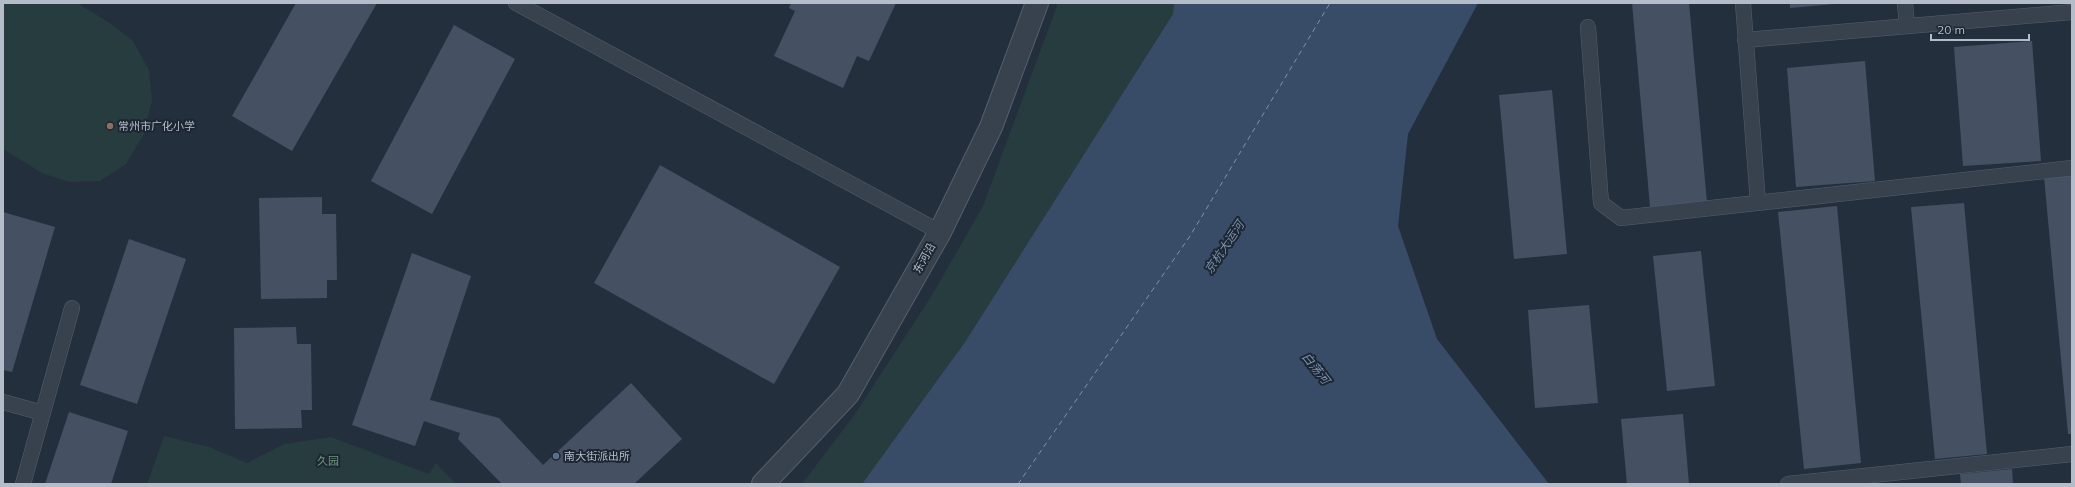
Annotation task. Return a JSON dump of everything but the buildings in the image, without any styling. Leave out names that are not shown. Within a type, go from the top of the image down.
[{"type":"street","name":"东河沿","points":[[763,484],[848,394],[940,232],[992,127],[1037,3]]},
{"type":"lane","points":[[516,3],[940,232]]},
{"type":"lane","points":[[1743,3],[1758,203]]},
{"type":"lane","points":[[1905,3],[1907,26]]},
{"type":"lane","points":[[1745,40],[1907,26],[2056,8],[2072,12]]},
{"type":"lane","points":[[1588,28],[1601,203],[1622,218],[2072,168]]},
{"type":"lane","points":[[23,484],[72,308]]},
{"type":"lane","points":[[3,402],[43,413]]},
{"type":"lane","points":[[1788,484],[2072,454]]},
{"type":"green space","points":[[3,3],[77,3],[110,23],[133,41],[149,70],[152,100],[144,134],[126,164],[100,181],[69,182],[42,173],[3,149]]},
{"type":"green space","points":[[1058,3],[1174,3],[1173,14],[965,342],[862,484],[802,484],[855,414],[932,295],[983,206]]},
{"type":"green space","name":"久园","points":[[164,436],[209,447],[247,463],[284,444],[331,437],[429,474],[436,463],[456,484],[147,484]]},
{"type":"water","points":[[1174,3],[1478,3],[1408,134],[1398,226],[1437,339],[1549,484],[862,484],[965,342],[1173,14]]},
{"type":"ferry route","points":[[1018,484],[1190,236],[1330,3]]},
{"type":"place","name":"常州市广化小学","points":[[110,126]]},
{"type":"place","name":"南大街派出所","points":[[556,456]]},
{"type":"water label","name":"京杭大运河","points":[[1224,247]]},
{"type":"water label","name":"白荡河","points":[[1316,368]]}]
